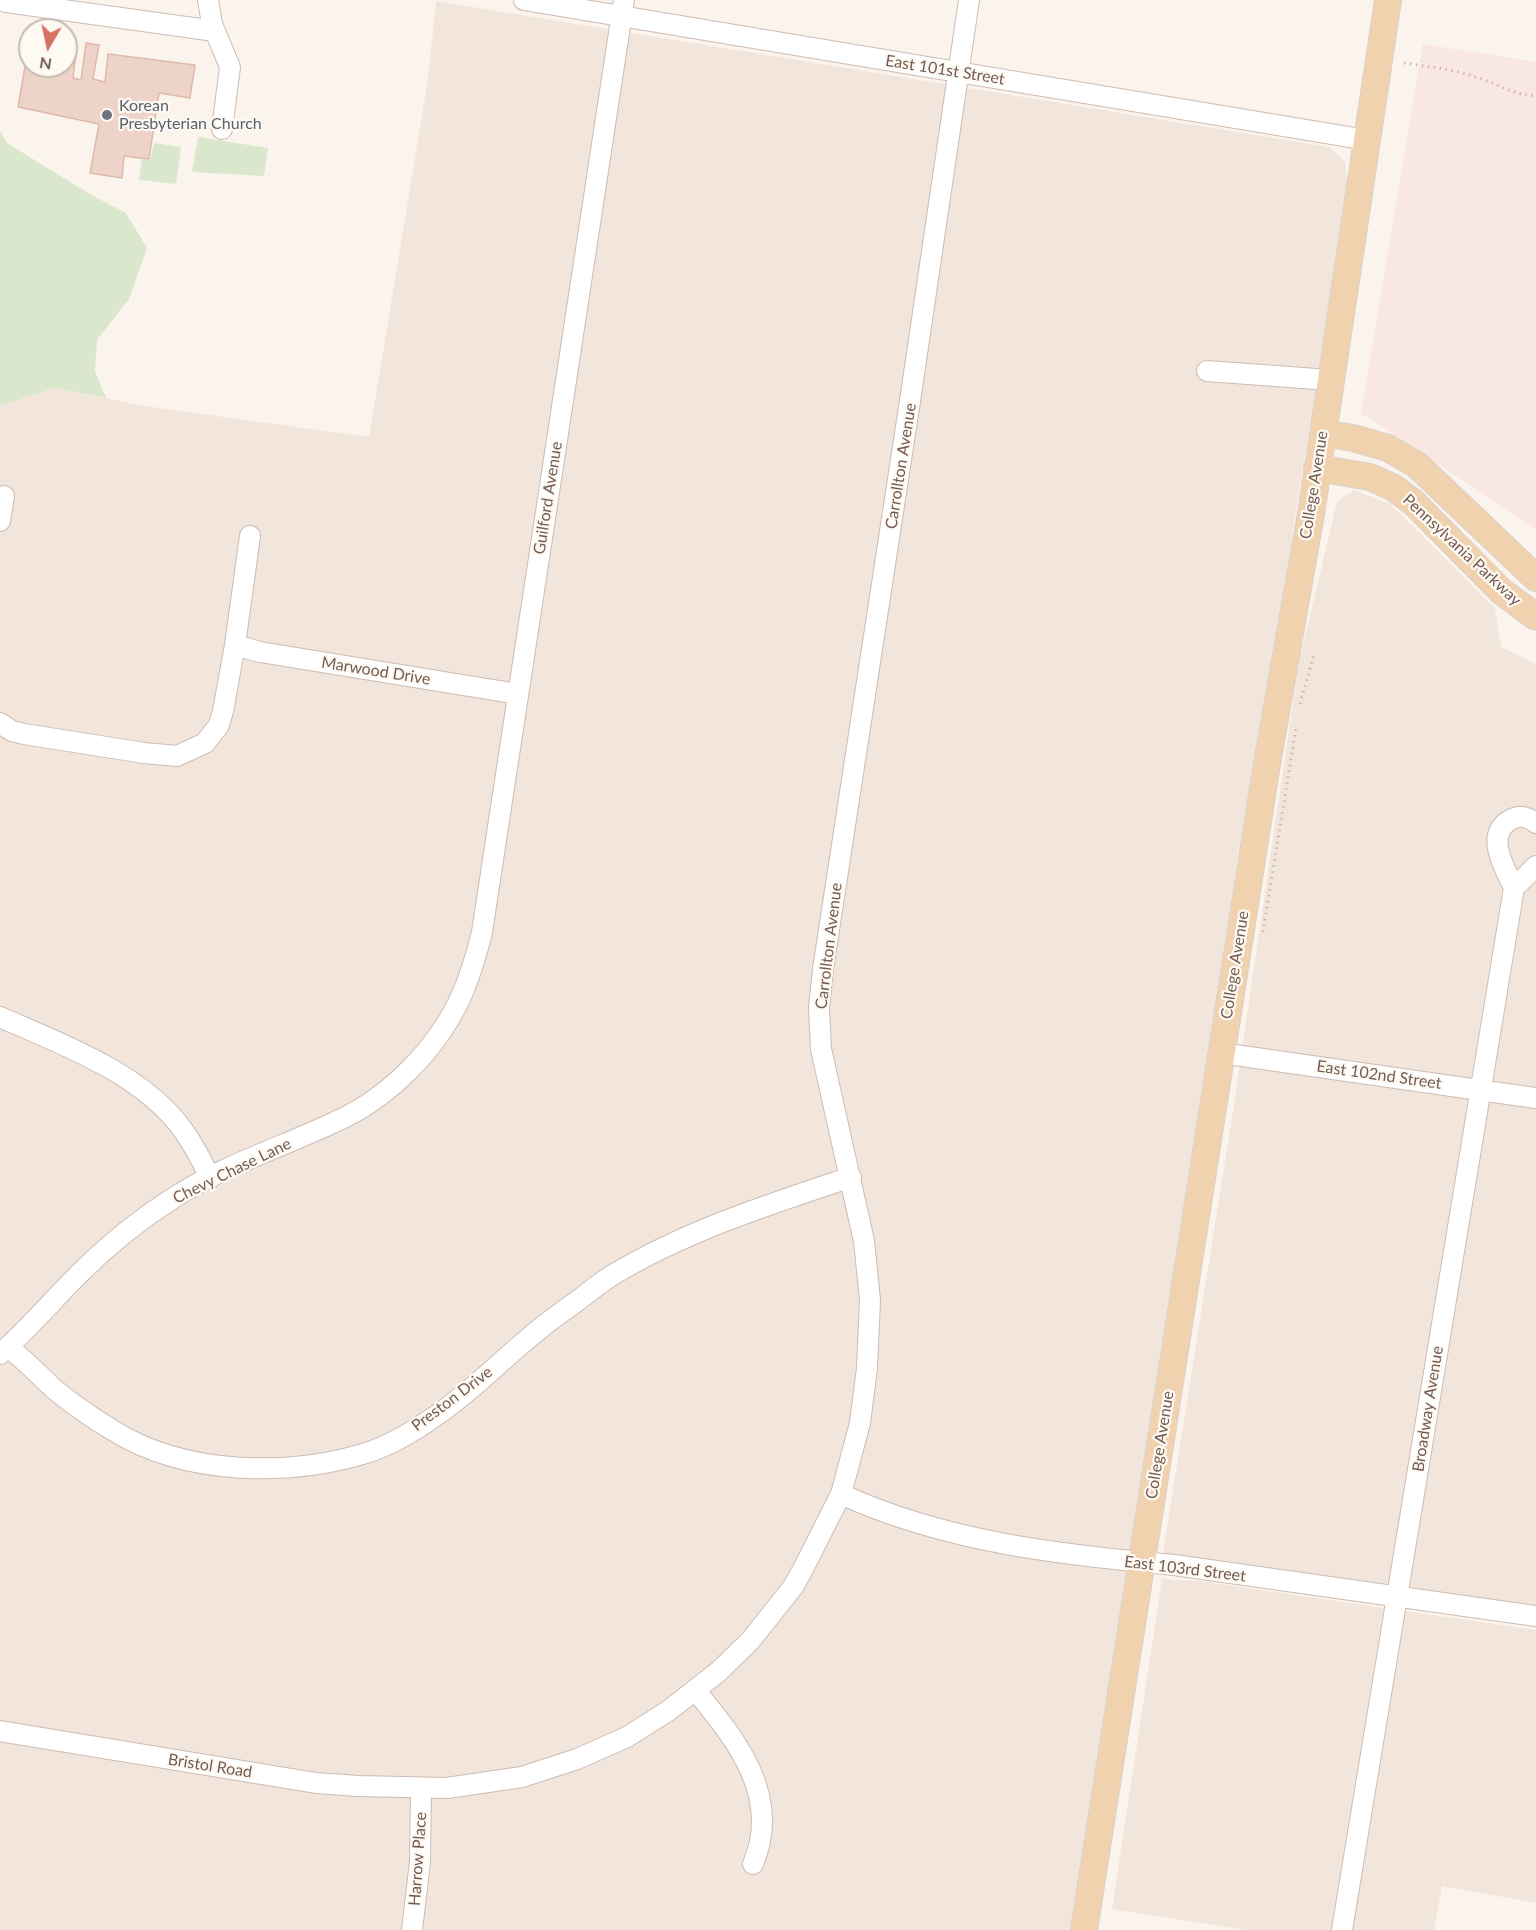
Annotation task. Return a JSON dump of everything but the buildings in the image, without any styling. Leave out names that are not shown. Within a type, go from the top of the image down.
[{"type":"main road","name":"College Avenue","points":[[1084,1930],[1221,1053],[1323,433],[1388,0]]},
{"type":"main road","name":"Pennsylvania Parkway","points":[[1323,433],[1353,438],[1388,448],[1417,465],[1536,578]]},
{"type":"main road","name":"Pennsylvania Parkway","points":[[1317,468],[1370,477],[1394,488],[1414,503],[1501,591],[1536,617]]},
{"type":"street","points":[[2,0],[215,31]]},
{"type":"street","points":[[208,0],[212,24],[230,67],[222,129]]},
{"type":"street","name":"East 101st Street","points":[[524,0],[623,8],[960,73],[1367,140]]},
{"type":"street","name":"Carrollton Avenue","points":[[422,1789],[477,1785],[522,1777],[577,1759],[627,1737],[696,1691],[750,1641],[793,1587],[841,1494],[860,1423],[867,1368],[869,1312],[864,1241],[821,1049],[819,1008],[823,969],[960,73],[969,0]]},
{"type":"street","name":"Guilford Avenue","points":[[462,994],[482,932],[623,8]]},
{"type":"street","points":[[1207,371],[1330,380]]},
{"type":"street","points":[[0,521],[4,496]]},
{"type":"street","points":[[0,723],[12,731],[24,734],[144,753],[177,756],[199,748],[219,725],[235,645],[250,536]]},
{"type":"street","points":[[1509,554],[1536,557]]},
{"type":"street","name":"Marwood Drive","points":[[235,645],[260,652],[518,694]]},
{"type":"street","points":[[1536,823],[1527,817],[1517,817],[1504,824],[1498,833],[1498,850],[1515,888],[1536,866]]},
{"type":"street","name":"Broadway Avenue","points":[[1342,1930],[1515,888]]},
{"type":"street","name":"Chevy Chase Lane","points":[[4,1351],[81,1272],[133,1226],[176,1196],[210,1178],[336,1122],[379,1096],[420,1058],[437,1036],[462,994]]},
{"type":"street","points":[[0,1017],[73,1049],[134,1084],[182,1128],[201,1158],[210,1178]]},
{"type":"street","name":"East 102nd Street","points":[[1221,1053],[1536,1098]]},
{"type":"street","name":"Preston Drive","points":[[4,1351],[33,1367],[55,1390],[115,1431],[164,1453],[196,1462],[243,1467],[285,1468],[330,1462],[368,1452],[434,1418],[532,1335],[609,1277],[641,1259],[693,1234],[851,1177]]},
{"type":"street","name":"East 103rd Street","points":[[841,1494],[866,1506],[898,1516],[964,1535],[1025,1547],[1114,1561],[1397,1596],[1536,1616]]},
{"type":"street","points":[[696,1691],[746,1758],[754,1778],[761,1805],[760,1839],[753,1864]]},
{"type":"street","name":"Bristol Road","points":[[0,1731],[316,1783],[422,1789]]},
{"type":"street","name":"Harrow Place","points":[[412,1930],[420,1862],[422,1789]]},
{"type":"path","points":[[1404,63],[1453,70],[1487,81],[1507,91],[1536,96]]},
{"type":"shaded area","points":[[436,1],[1329,147],[1345,161],[1347,185],[1264,719],[1239,848],[1138,1535],[1074,1930],[0,1930],[0,406],[54,388],[145,406],[369,437],[428,79]]},
{"type":"shaded area","points":[[1423,44],[1536,62],[1536,530],[1361,413]]},
{"type":"shaded area","points":[[1354,490],[1390,504],[1495,608],[1501,647],[1536,664],[1536,1608],[1163,1553],[1233,1111],[1299,662],[1337,502]]},
{"type":"shaded area","points":[[1162,1579],[1199,1581],[1536,1630],[1536,1903],[1442,1886],[1434,1930],[1246,1930],[1112,1909]]},
{"type":"green space","points":[[0,131],[7,143],[93,196],[126,213],[147,248],[129,299],[97,340],[95,371],[106,398],[54,388],[0,406]]},
{"type":"green space","points":[[198,137],[268,148],[264,176],[192,172]]},
{"type":"green space","points":[[154,143],[181,147],[176,184],[139,180],[142,158],[150,160]]},
{"type":"place","name":"Korean Presbyterian Church","points":[[107,115]]}]
